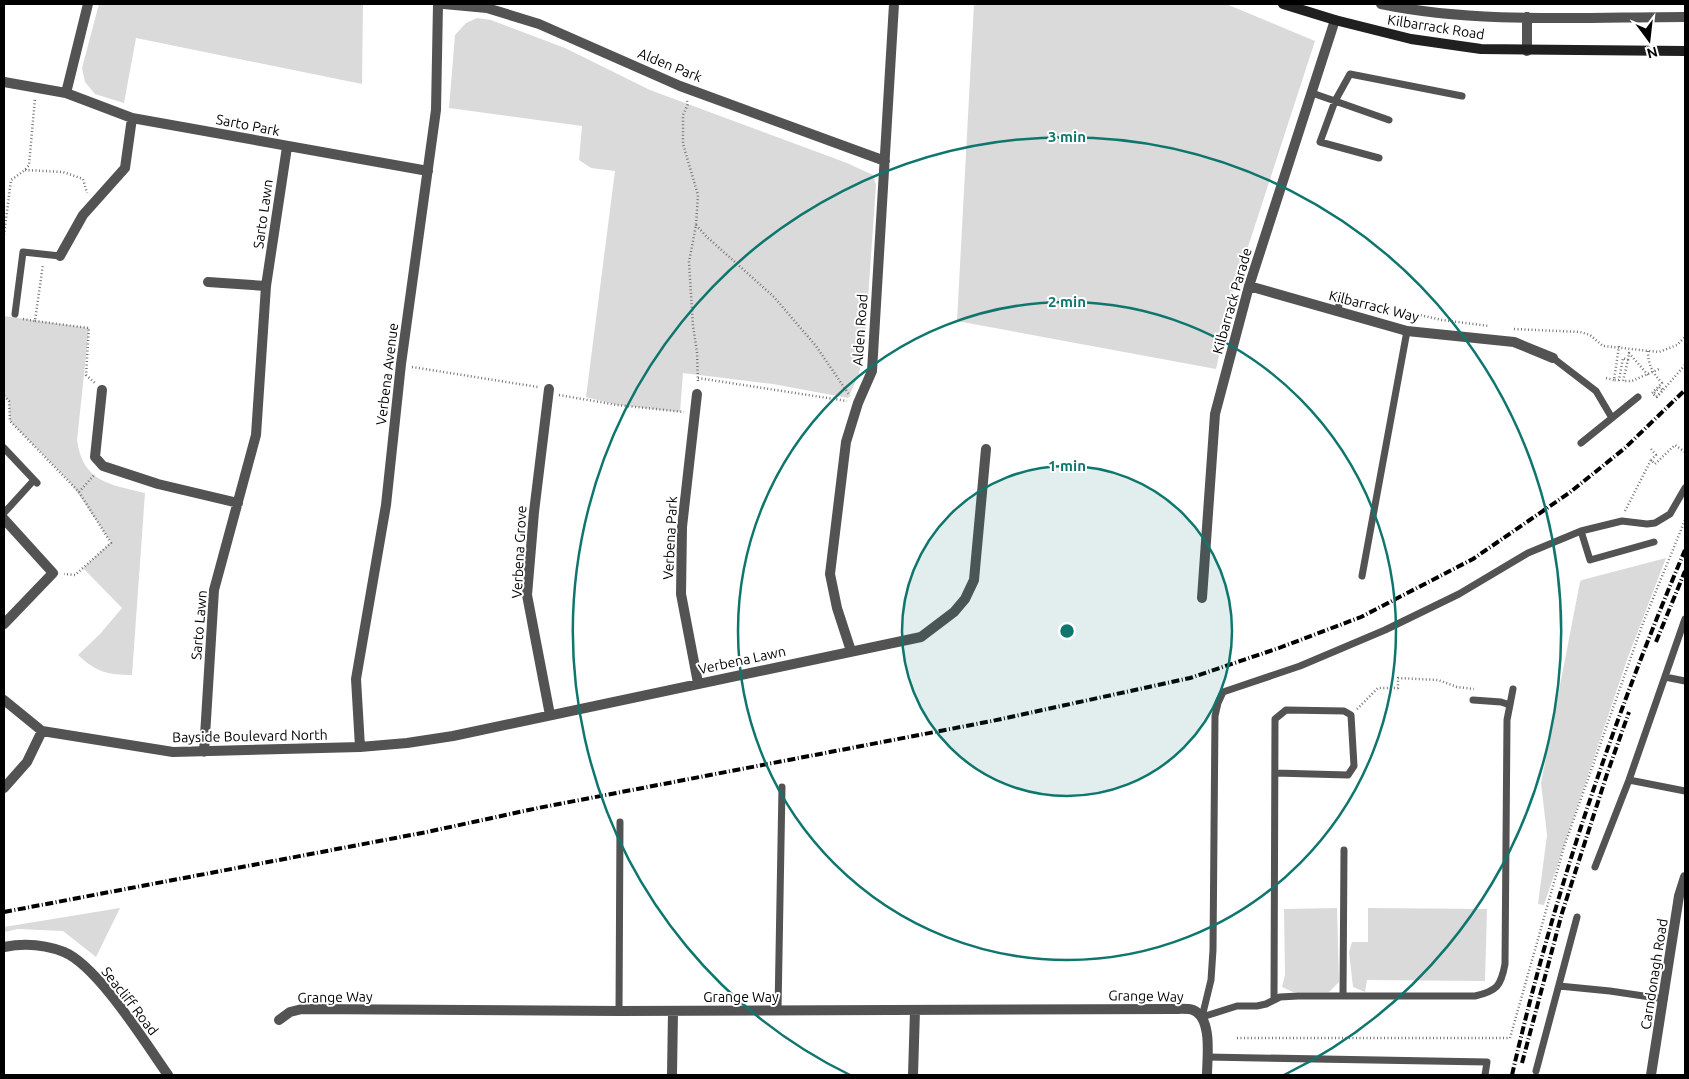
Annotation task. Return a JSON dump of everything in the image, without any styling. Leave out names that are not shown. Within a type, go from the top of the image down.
[{"type":"main road","name":"Kilbarrack Road","points":[[1283,4],[1335,20],[1411,39],[1481,49],[1527,51],[1685,51]]},
{"type":"street","points":[[66,93],[88,4]]},
{"type":"street","name":"Verbena Avenue","points":[[360,747],[356,679],[386,506],[401,364],[436,110],[438,4]]},
{"type":"street","name":"Alden Park","points":[[444,4],[487,8],[539,24],[602,50],[680,86],[885,162]]},
{"type":"street","name":"Alden Road","points":[[850,651],[837,608],[830,574],[846,442],[858,403],[872,371],[894,4]]},
{"type":"street","name":"Kilbarrack Road","points":[[1381,4],[1417,11],[1527,17],[1685,18]]},
{"type":"street","points":[[1527,17],[1527,51]]},
{"type":"street","name":"Kilbarrack Parade","points":[[1202,598],[1215,414],[1249,286],[1335,20]]},
{"type":"street","name":"Sarto Park","points":[[4,82],[66,93],[132,118],[428,171]]},
{"type":"street","points":[[60,256],[83,215],[124,168],[132,118]]},
{"type":"street","name":"Sarto Lawn","points":[[204,752],[214,590],[256,435],[266,286],[287,147]]},
{"type":"street","points":[[208,282],[266,286]]},
{"type":"street","name":"Kilbarrack Way","points":[[1249,286],[1407,331],[1514,342],[1553,358]]},
{"type":"street","name":"Verbena Grove","points":[[549,388],[534,512],[528,595],[550,715]]},
{"type":"street","points":[[102,390],[95,456],[103,466],[158,484],[238,503]]},
{"type":"street","name":"Verbena Park","points":[[697,394],[682,527],[681,594],[698,683]]},
{"type":"street","name":"Verbena Lawn","points":[[360,747],[407,744],[453,736],[921,637],[954,612],[965,599],[974,580],[986,448]]},
{"type":"street","points":[[4,519],[53,573],[4,624]]},
{"type":"street","name":"Bayside Boulevard North","points":[[4,700],[42,731],[173,752],[360,747]]},
{"type":"street","points":[[4,788],[26,762],[42,731]]},
{"type":"street","name":"Carndonagh Road","points":[[1652,1075],[1680,896],[1685,877]]},
{"type":"street","name":"Seacliff Road","points":[[4,947],[33,944],[65,952],[87,968],[116,1002],[168,1075]]},
{"type":"street","name":"Grange Way","points":[[279,1020],[290,1012],[302,1009],[673,1011],[1173,1009],[1193,1010],[1202,1018]]},
{"type":"street","points":[[913,1075],[915,1010]]},
{"type":"street","points":[[672,1075],[673,1011]]},
{"type":"street","points":[[1202,1018],[1207,1032],[1207,1075]]},
{"type":"lane","points":[[1379,158],[1320,142],[1335,101],[1350,74],[1462,96]]},
{"type":"lane","points":[[1312,93],[1389,120]]},
{"type":"lane","points":[[17,316],[23,252],[60,256]]},
{"type":"lane","points":[[1338,312],[1340,297]]},
{"type":"lane","points":[[1362,576],[1407,331]]},
{"type":"lane","points":[[1553,358],[1596,391],[1612,418]]},
{"type":"lane","points":[[1581,443],[1638,397]]},
{"type":"lane","points":[[4,448],[35,482],[4,513]]},
{"type":"lane","points":[[1202,1018],[1211,980],[1213,950],[1214,716],[1223,692],[1300,666],[1385,630],[1459,594],[1528,553],[1581,531],[1622,520],[1647,524],[1663,519],[1670,514],[1685,488]]},
{"type":"lane","points":[[1581,531],[1590,560],[1654,542]]},
{"type":"lane","points":[[1595,867],[1629,780],[1685,619]]},
{"type":"lane","points":[[1665,677],[1685,681]]},
{"type":"lane","points":[[1202,1018],[1237,1006],[1257,1006],[1274,1000],[1298,996],[1475,996],[1496,988],[1502,978],[1505,964],[1507,720],[1513,689]]},
{"type":"lane","points":[[1474,700],[1501,702],[1510,705]]},
{"type":"lane","points":[[1274,1000],[1275,719],[1286,710],[1344,711],[1351,715],[1354,766],[1348,775],[1275,773]]},
{"type":"lane","points":[[1629,780],[1685,791]]},
{"type":"lane","points":[[778,1010],[782,787]]},
{"type":"lane","points":[[618,1011],[620,822]]},
{"type":"lane","points":[[1343,995],[1344,850]]},
{"type":"lane","points":[[1536,1071],[1577,917]]},
{"type":"lane","points":[[1559,986],[1610,991],[1664,1000]]},
{"type":"lane","points":[[1207,1057],[1487,1062],[1485,1075]]},
{"type":"path","points":[[680,86],[688,104],[683,116],[682,144],[698,195],[696,225],[689,262],[692,326],[698,352],[698,378],[858,403]]},
{"type":"path","points":[[4,235],[11,180],[29,165],[36,88]]},
{"type":"path","points":[[25,170],[64,172],[83,179],[91,206]]},
{"type":"path","points":[[696,225],[774,297],[816,346],[847,393],[858,403]]},
{"type":"path","points":[[35,320],[43,259],[60,256]]},
{"type":"path","points":[[1340,297],[1442,320],[1494,327]]},
{"type":"path","points":[[17,316],[89,328],[86,375],[102,390]]},
{"type":"path","points":[[1510,329],[1580,332],[1590,335],[1603,346],[1618,346],[1659,352],[1677,345],[1685,337]]},
{"type":"path","points":[[1614,380],[1618,346]]},
{"type":"path","points":[[1648,351],[1648,361],[1653,372],[1662,383],[1652,394],[1656,398],[1659,394],[1663,390],[1660,387],[1653,394],[1657,397],[1685,365]]},
{"type":"path","points":[[1648,375],[1629,353],[1623,381],[1632,381],[1648,375],[1659,369]]},
{"type":"path","points":[[1606,378],[1619,380],[1623,358],[1628,360]]},
{"type":"path","points":[[401,364],[549,388],[561,396],[695,415]]},
{"type":"path","points":[[4,396],[9,401],[10,422],[80,492],[111,543],[75,575],[53,573]]},
{"type":"path","points":[[1651,460],[1655,464],[1675,445],[1685,452]]},
{"type":"path","points":[[1622,520],[1642,476],[1656,455],[1651,449]]},
{"type":"path","points":[[80,492],[103,466]]},
{"type":"path","points":[[1236,1038],[1510,1038],[1564,847],[1643,623],[1685,520]]},
{"type":"path","points":[[1351,715],[1378,688],[1398,688],[1398,678],[1438,680],[1457,687],[1474,688],[1474,700]]},
{"type":"shaded area","points":[[99,4],[363,4],[362,84],[136,38],[124,103],[95,94],[85,82],[82,68]]},
{"type":"shaded area","points":[[974,4],[1226,4],[1315,41],[1234,290],[1216,369],[957,321]]},
{"type":"shaded area","points":[[477,18],[491,20],[565,48],[650,90],[847,163],[873,175],[876,185],[865,341],[859,374],[848,398],[773,384],[683,373],[680,412],[617,405],[586,397],[615,171],[591,168],[579,160],[582,126],[449,108],[455,35],[466,23]]},
{"type":"shaded area","points":[[4,316],[89,328],[77,440],[80,454],[85,465],[100,479],[110,484],[145,493],[132,675],[109,673],[97,669],[78,655],[100,634],[122,608],[83,568],[111,542],[70,482],[10,421],[9,401],[4,396]]},
{"type":"shaded area","points":[[1666,558],[1628,657],[1544,905],[1538,904],[1547,835],[1541,783],[1580,582]]},
{"type":"shaded area","points":[[120,908],[96,957],[63,931],[18,929],[4,932],[4,927]]},
{"type":"shaded area","points":[[1337,908],[1339,982],[1329,992],[1293,992],[1282,987],[1285,975],[1284,909]]},
{"type":"shaded area","points":[[1368,908],[1487,909],[1485,981],[1367,980],[1365,992],[1353,987],[1349,952],[1352,942],[1368,942]]},
{"type":"railway","points":[[4,912],[427,832],[538,808],[992,721],[1190,678],[1279,648],[1361,617],[1473,559],[1569,493],[1625,448],[1685,390]]},
{"type":"railway","points":[[1512,1075],[1546,941],[1587,809],[1633,679],[1685,550]]},
{"type":"railway","points":[[1656,642],[1685,571]]},
{"type":"railway","points":[[1522,1063],[1562,913],[1629,712]]}]
